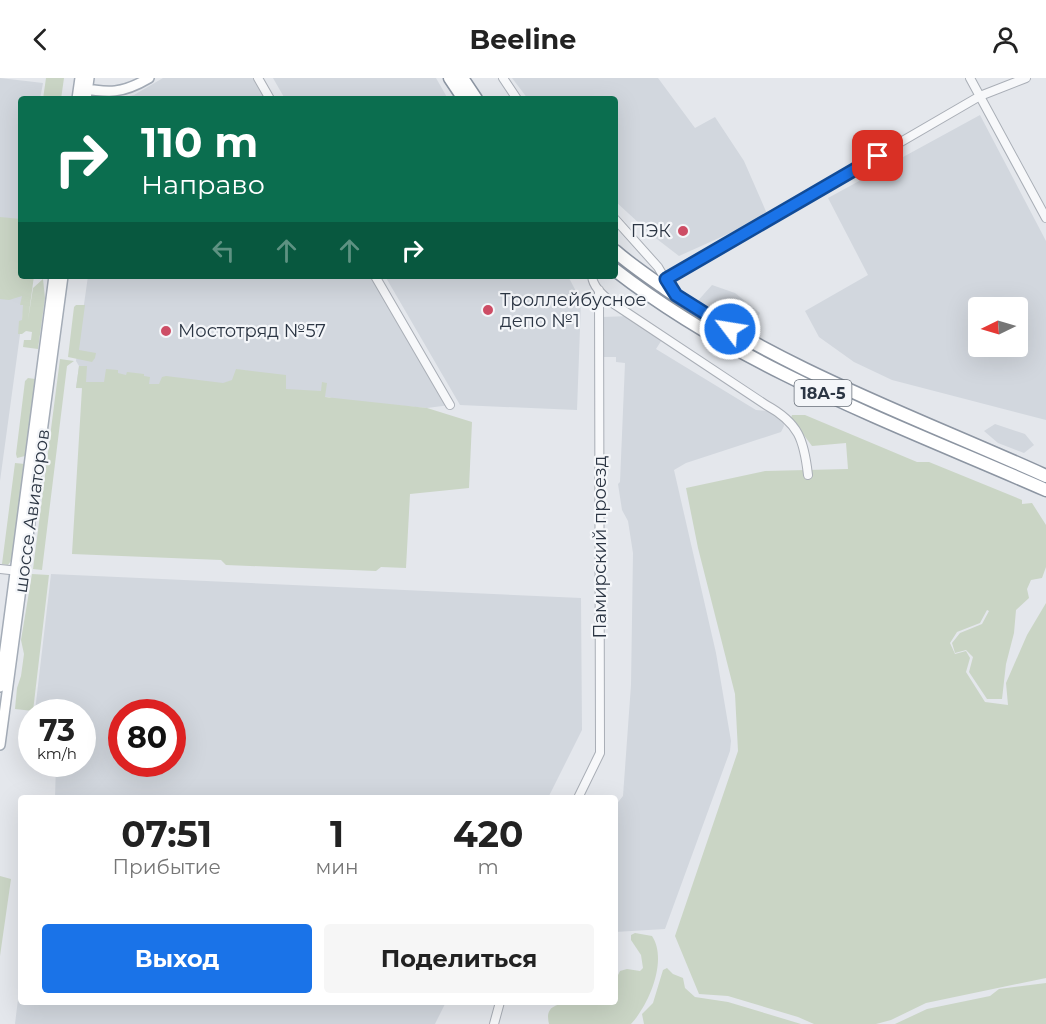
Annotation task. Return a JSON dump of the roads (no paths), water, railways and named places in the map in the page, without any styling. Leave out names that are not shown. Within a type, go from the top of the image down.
[{"type":"highway","points":[[450,78],[462,96]]},
{"type":"highway","points":[[462,78],[474,96]]},
{"type":"highway","name":"18А-5","points":[[618,253],[716,322],[827,380],[1046,476]]},
{"type":"highway","name":"18А-5","points":[[618,272],[708,334],[759,362],[824,393],[1046,490]]},
{"type":"highway","points":[[666,279],[676,295]]},
{"type":"main road","points":[[89,78],[83,88],[114,92],[124,91],[149,78]]},
{"type":"main road","name":"шоссе Авиаторов","points":[[0,745],[54,279]]},
{"type":"main road","name":"шоссе Авиаторов","points":[[0,687],[20,571],[63,279]]},
{"type":"street","points":[[258,78],[268,96]]},
{"type":"street","points":[[504,78],[515,96]]},
{"type":"street","points":[[970,78],[1046,218]]},
{"type":"street","points":[[618,222],[666,279],[980,96],[1026,78]]},
{"type":"street","points":[[377,279],[450,405]]},
{"type":"street","points":[[592,279],[598,290],[611,302],[718,374],[783,414],[801,440],[808,475]]},
{"type":"street","name":"Памирский проезд","points":[[579,795],[600,753],[598,290]]},
{"type":"street","points":[[0,569],[20,571]]},
{"type":"street","points":[[494,1024],[499,1005]]},
{"type":"place","name":"ПЭК","points":[[683,231]]},
{"type":"place","name":"Троллейбусное депо №1","points":[[488,310]]},
{"type":"place","name":"Мостотряд №57","points":[[166,331]]}]
